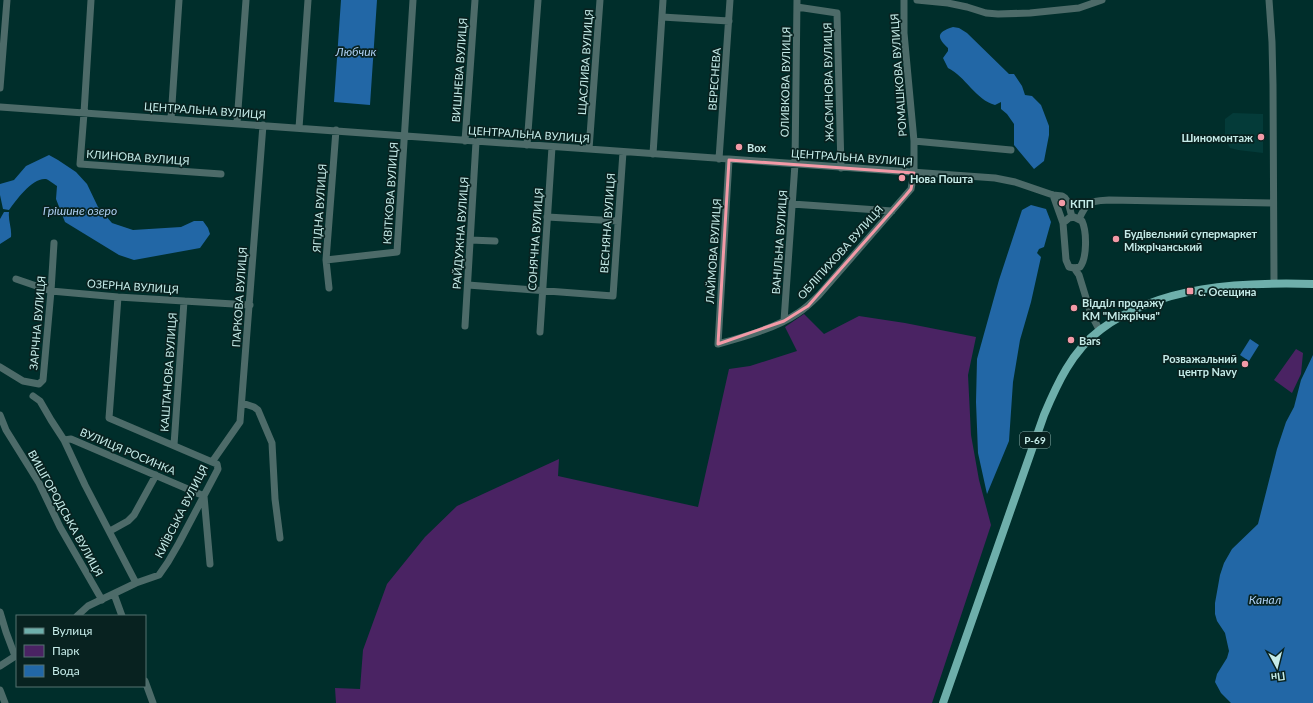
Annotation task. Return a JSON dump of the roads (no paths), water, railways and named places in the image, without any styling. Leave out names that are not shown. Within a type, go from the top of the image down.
[{"type":"main road","name":"Р-69","points":[[943,703],[1038,432],[1062,376],[1083,348],[1100,330],[1118,319],[1136,309],[1180,294],[1207,288],[1274,282],[1313,284]]},
{"type":"street","points":[[0,88],[2,21],[6,0]]},
{"type":"street","points":[[84,113],[91,0]]},
{"type":"street","points":[[171,119],[179,0]]},
{"type":"street","points":[[237,123],[246,0]]},
{"type":"street","points":[[299,128],[308,0]]},
{"type":"street","name":"КВІТКОВА ВУЛИЦЯ","points":[[326,260],[397,252],[413,0]]},
{"type":"street","name":"ВИШНЕВА ВУЛИЦЯ","points":[[465,141],[475,0]]},
{"type":"street","points":[[527,145],[538,0]]},
{"type":"street","name":"ЩАСЛИВА ВУЛИЦЯ","points":[[590,149],[600,0]]},
{"type":"street","points":[[653,154],[663,0]]},
{"type":"street","name":"ВЕРЕСНЕВА","points":[[719,159],[730,0]]},
{"type":"street","name":"РОМАШКОВА ВУЛИЦЯ","points":[[904,0],[904,33],[914,141],[914,173]]},
{"type":"street","points":[[917,0],[948,3],[986,13],[998,14],[1030,13],[1079,8],[1102,0]]},
{"type":"street","points":[[1269,0],[1273,85],[1274,282]]},
{"type":"street","name":"ОЛИВКОВА ВУЛИЦЯ","points":[[795,164],[797,4]]},
{"type":"street","name":"ЖАСМІНОВА ВУЛИЦЯ","points":[[797,4],[837,13],[841,168]]},
{"type":"street","points":[[662,17],[729,21]]},
{"type":"street","name":"ЦЕНТРАЛЬНА ВУЛИЦЯ","points":[[0,107],[995,178],[1015,182],[1053,195],[1062,196],[1068,202],[1076,218]]},
{"type":"street","name":"КЛИНОВА ВУЛИЦЯ","points":[[84,113],[80,164],[221,174]]},
{"type":"street","name":"ПАРКОВА ВУЛИЦЯ","points":[[212,462],[240,422],[263,125]]},
{"type":"street","name":"ЯГІДНА ВУЛИЦЯ","points":[[329,288],[326,260],[336,130]]},
{"type":"street","points":[[914,141],[1011,150]]},
{"type":"street","name":"РАЙДУЖНА ВУЛИЦЯ","points":[[465,326],[476,142]]},
{"type":"street","name":"СОНЯЧНА ВУЛИЦЯ","points":[[540,332],[552,147]]},
{"type":"street","name":"ВЕСНЯНА ВУЛИЦЯ","points":[[543,290],[613,296],[623,152]]},
{"type":"street","name":"ЛАЙМОВА ВУЛИЦЯ","points":[[718,344],[729,160]]},
{"type":"street","name":"ВАНІЛЬНА ВУЛИЦЯ","points":[[784,321],[795,164]]},
{"type":"street","name":"ОБЛІПИХОВА ВУЛИЦЯ","points":[[718,344],[752,334],[784,321],[808,306],[911,189],[914,173]]},
{"type":"street","points":[[1053,195],[1063,223],[1066,260],[1070,266],[1078,270]]},
{"type":"street","points":[[1076,218],[1092,201],[1117,200],[1273,203]]},
{"type":"street","points":[[792,204],[892,210]]},
{"type":"street","points":[[547,217],[618,221]]},
{"type":"street","points":[[1063,223],[1069,218],[1076,218],[1082,221],[1084,225],[1084,259],[1078,270],[1091,314],[1100,330]]},
{"type":"street","points":[[470,240],[494,241]]},
{"type":"street","name":"ЗАРІЧНА ВУЛИЦЯ","points":[[0,367],[23,381],[39,384],[43,380],[54,243]]},
{"type":"street","name":"ОЗЕРНА ВУЛИЦЯ","points":[[16,279],[51,291],[118,297],[250,305]]},
{"type":"street","points":[[468,285],[543,290]]},
{"type":"street","points":[[118,297],[109,418],[212,462]]},
{"type":"street","name":"КАШТАНОВА ВУЛИЦЯ","points":[[174,445],[184,301]]},
{"type":"street","points":[[33,396],[40,401],[64,440],[85,485],[136,583]]},
{"type":"street","points":[[242,402],[258,410],[272,443],[275,499],[280,538]]},
{"type":"street","name":"ВИШГОРОДСЬКА ВУЛИЦЯ","points":[[0,415],[6,430],[39,483],[60,527],[102,600]]},
{"type":"street","name":"ВУЛИЦЯ РОСИНКА","points":[[64,440],[71,439],[204,496]]},
{"type":"street","name":"КИЇВСЬКА ВУЛИЦЯ","points":[[78,615],[88,606],[136,583],[159,575],[168,562],[218,469],[217,464],[212,462]]},
{"type":"street","points":[[110,531],[128,521],[134,515],[156,475]]},
{"type":"street","points":[[204,496],[210,564]]},
{"type":"street","points":[[114,594],[122,615]]},
{"type":"street","points":[[0,612],[3,632],[16,656],[0,666]]},
{"type":"street","points":[[146,684],[153,703]]},
{"type":"street","points":[[0,690],[5,703]]},
{"type":"water","name":"Любчик","points":[[341,0],[377,0],[370,105],[334,102]]},
{"type":"water","points":[[953,27],[959,28],[967,33],[1009,74],[1014,74],[1022,86],[1025,95],[1032,96],[1041,105],[1049,126],[1049,135],[1044,161],[1034,169],[1014,145],[1014,124],[1007,114],[1001,109],[1001,102],[995,105],[988,102],[976,93],[960,76],[948,68],[943,58],[948,51],[948,48],[941,41],[940,35],[944,31]]},
{"type":"water","name":"Грішине озеро","points":[[49,155],[76,172],[87,184],[98,207],[112,223],[133,230],[181,227],[194,221],[203,221],[210,234],[200,248],[134,260],[119,255],[65,222],[56,199],[57,186],[46,179],[41,179],[30,185],[20,195],[9,210],[3,209],[0,195],[0,184],[14,180],[26,166]]},
{"type":"water","points":[[1031,205],[1046,209],[1051,222],[1044,247],[1039,249],[1037,253],[1041,257],[1031,302],[1020,340],[1013,382],[1009,441],[987,494],[978,453],[976,402],[977,359],[999,280],[1022,210]]},
{"type":"water","points":[[4,212],[9,212],[11,237],[0,244],[0,219]]},
{"type":"water","points":[[1250,339],[1259,345],[1249,361],[1240,355]]},
{"type":"water","name":"Канал","points":[[1313,355],[1313,703],[1231,703],[1221,693],[1215,682],[1217,674],[1227,658],[1229,651],[1225,633],[1217,621],[1215,614],[1215,603],[1220,575],[1224,563],[1232,549],[1258,524],[1277,449],[1286,422],[1294,407],[1301,380]]},
{"type":"place","name":"Шиномонтаж","points":[[1261,137]]},
{"type":"place","name":"Box","points":[[739,147]]},
{"type":"place","name":"Нова Пошта","points":[[902,178]]},
{"type":"place","name":"КПП","points":[[1062,203]]},
{"type":"place","name":"Будівельний супермаркет Міжрічанський","points":[[1116,239]]},
{"type":"place","name":"с. Осещина","points":[[1190,291]]},
{"type":"place","name":"Відділ продажу КМ \"Міжріччя\"","points":[[1074,308]]},
{"type":"place","name":"Bars","points":[[1071,340]]},
{"type":"place","name":"Розважальний центр Navy","points":[[1245,364]]}]
